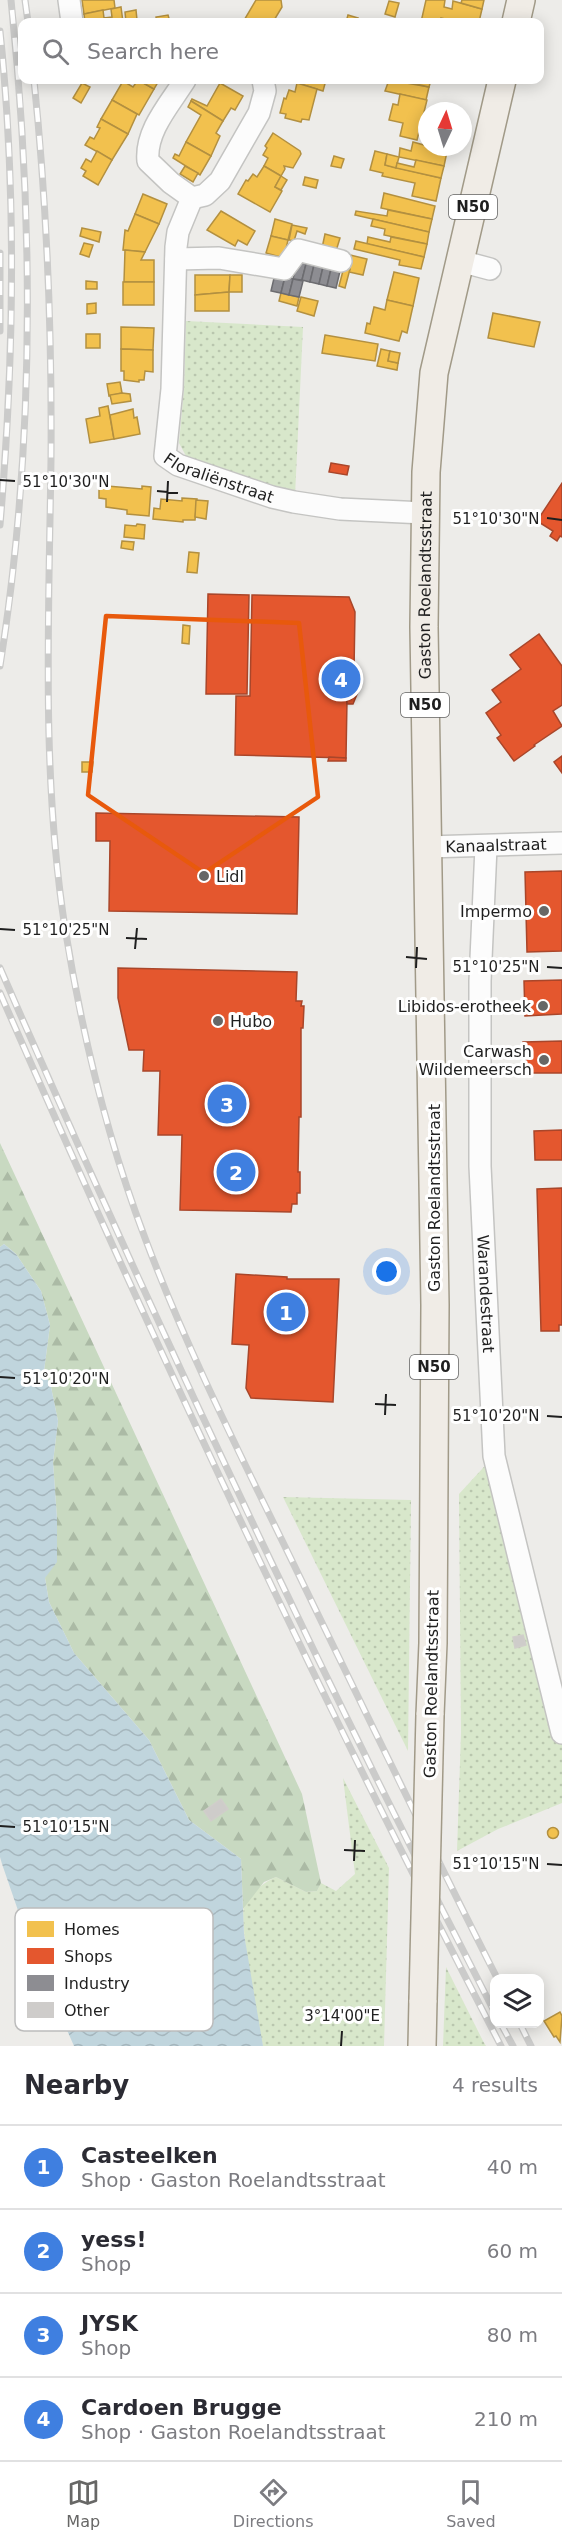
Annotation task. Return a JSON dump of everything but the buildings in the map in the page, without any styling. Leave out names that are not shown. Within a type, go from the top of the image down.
[{"type":"main road","points":[[517,18],[521,0]]},
{"type":"main road","name":"Gaston Roelandtsstraat","points":[[422,2046],[433,1643],[435,1293],[424,513],[428,420],[434,373],[501,84]]},
{"type":"street","points":[[69,0],[71,18]]},
{"type":"street","points":[[182,84],[149,137],[148,160],[171,183],[192,198],[205,195],[220,181],[264,102],[264,84]]},
{"type":"street","name":"Floraliënstraat","points":[[192,198],[178,232],[172,389],[165,456],[178,465],[272,497],[340,508],[424,513]]},
{"type":"street","points":[[176,259],[219,258],[277,269],[284,268],[298,250],[341,261]]},
{"type":"street","points":[[460,261],[490,269]]},
{"type":"street","name":"Kanaalstraat","points":[[428,847],[562,843]]},
{"type":"street","name":"Warandestraat","points":[[486,847],[480,981],[480,1166],[494,1456],[562,1734]]},
{"type":"highlighted area","points":[[106,616],[299,623],[318,797],[204,873],[88,795]]},
{"type":"green space","points":[[186,321],[303,327],[295,496],[218,471],[186,456],[179,443],[184,389]]},
{"type":"green space","points":[[0,1143],[302,1794],[321,1883],[317,1891],[306,1892],[276,1877],[264,1882],[243,1909],[241,1859],[189,1820],[149,1740],[74,1653],[49,1602],[45,1578],[57,1519],[53,1462],[58,1421],[51,1387],[44,1371],[50,1325],[41,1291],[16,1254],[4,1244],[0,1247]]},
{"type":"green space","points":[[494,1456],[562,1733],[562,1803],[498,1829],[457,1851],[461,1733],[459,1494]]},
{"type":"green space","points":[[283,1497],[411,1500],[408,1751]]},
{"type":"green space","points":[[343,1778],[389,1868],[384,2046],[263,2046],[246,1952],[244,1908],[257,1889],[276,1877],[306,1892],[317,1891],[321,1883],[336,1891],[355,1874]]},
{"type":"green space","points":[[446,1967],[483,2041],[486,2046],[443,2046]]},
{"type":"water","points":[[4,1244],[16,1254],[41,1291],[50,1325],[44,1371],[51,1387],[58,1421],[53,1462],[57,1562],[45,1578],[49,1602],[74,1653],[149,1740],[189,1820],[241,1859],[244,1934],[263,2046],[74,2046],[67,2031],[213,2031],[213,1908],[17,1908],[2,1864],[0,1857],[0,1247]]},
{"type":"railway","points":[[11,0],[18,73]]},
{"type":"railway","points":[[25,0],[27,18]]},
{"type":"railway","points":[[0,31],[9,154],[12,278],[8,402],[0,525]]},
{"type":"railway","points":[[0,666],[20,500],[25,417],[27,250],[19,84]]},
{"type":"railway","points":[[34,84],[45,222],[51,364],[48,694],[52,811],[65,928],[79,1007],[97,1085],[131,1200],[161,1280],[197,1362],[369,1720],[495,1974]]},
{"type":"railway","points":[[0,253],[0,331]]},
{"type":"railway","points":[[0,968],[117,1232],[239,1494],[364,1753],[490,2003]]},
{"type":"railway","points":[[0,993],[119,1259],[242,1524],[369,1786],[501,2046]]},
{"type":"railway","points":[[503,2028],[513,2046]]},
{"type":"railway","points":[[522,2028],[531,2046]]},
{"type":"place","name":"Cardoen Brugge","points":[[341,679]]},
{"type":"place","name":"Lidl","points":[[204,876]]},
{"type":"place","name":"Impermo","points":[[544,911]]},
{"type":"place","name":"Libidos-erotheek","points":[[543,1006]]},
{"type":"place","name":"Hubo","points":[[218,1021]]},
{"type":"place","name":"Carwash Wildemeersch","points":[[544,1060]]},
{"type":"place","name":"JYSK","points":[[227,1104]]},
{"type":"place","name":"yess!","points":[[236,1172]]},
{"type":"place","name":"Casteelken","points":[[286,1312]]}]
